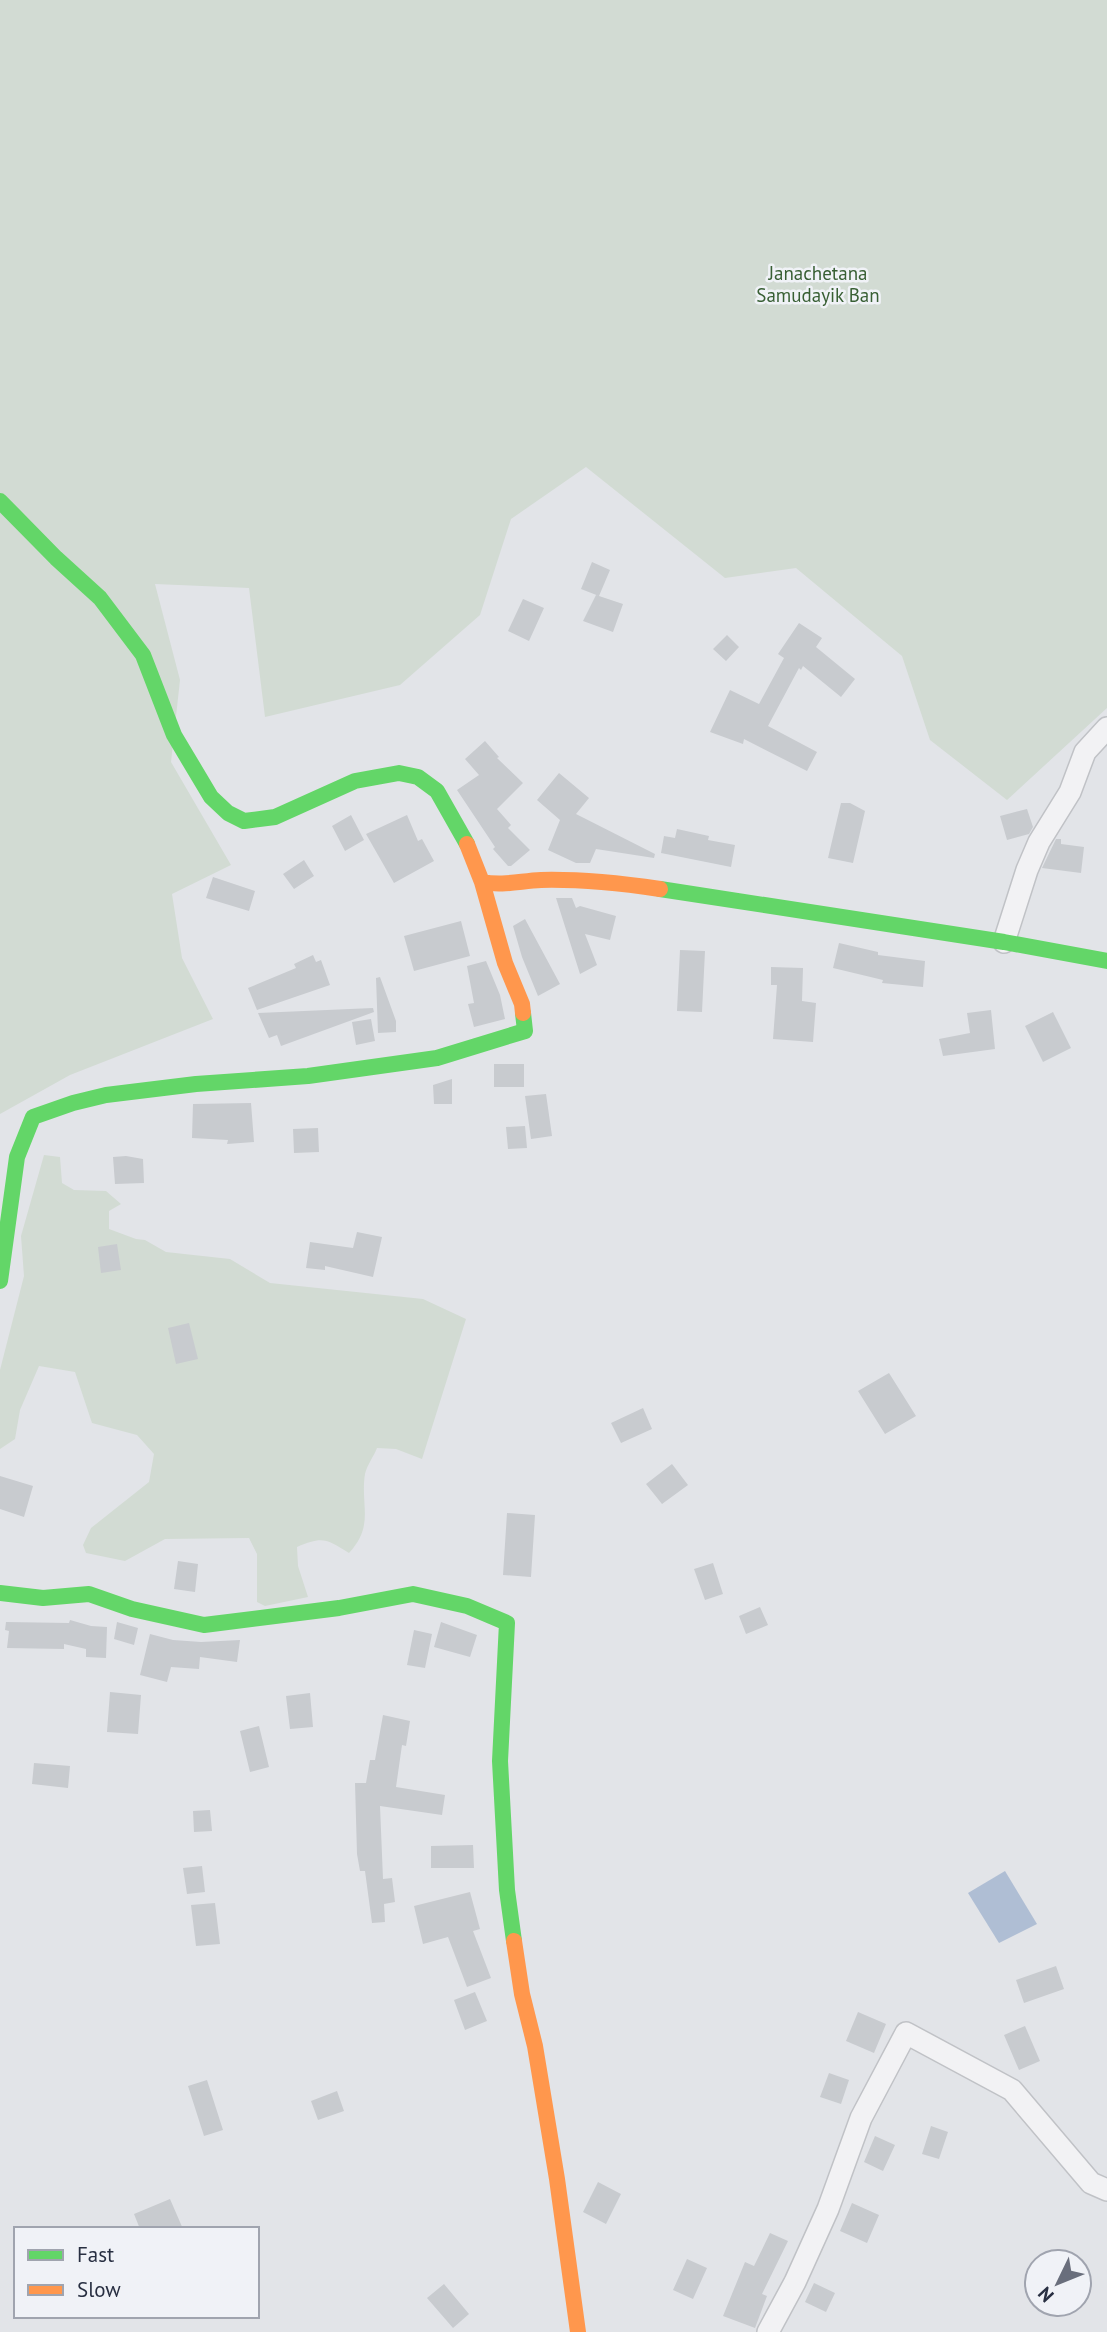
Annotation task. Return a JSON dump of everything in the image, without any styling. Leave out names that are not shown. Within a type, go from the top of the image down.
[{"type":"street","points":[[0,501],[100,598],[143,655],[174,735],[211,797],[228,813],[244,821],[275,817],[355,781],[399,774],[418,777],[437,791],[465,838],[482,882],[505,963],[522,1004],[525,1031],[437,1058],[308,1076],[197,1084],[106,1095],[72,1103],[33,1117],[18,1157],[0,1281]]},
{"type":"street","points":[[1004,942],[1039,842],[1070,792],[1085,752],[1107,727]]},
{"type":"street","points":[[482,882],[498,885],[538,880],[600,880],[1004,942],[1107,961]]},
{"type":"street","points":[[0,1593],[43,1598],[89,1594],[132,1609],[204,1625],[339,1608],[413,1594],[467,1606],[507,1623],[500,1761],[507,1890],[522,1994],[535,2046],[557,2179],[578,2332]]},
{"type":"street","points":[[768,2332],[795,2282],[828,2208],[861,2118],[906,2033],[1012,2090],[1091,2183],[1107,2190]]},
{"type":"green space","name":"Janachetana Samudayik Ban","points":[[0,0],[1107,0],[1107,708],[1007,800],[930,740],[902,656],[796,568],[725,578],[586,467],[511,519],[480,615],[400,685],[265,717],[249,588],[155,584],[180,680],[171,762],[231,865],[172,894],[182,958],[213,1019],[70,1075],[0,1114]]},
{"type":"green space","points":[[44,1155],[60,1157],[62,1183],[74,1190],[106,1191],[121,1204],[109,1211],[109,1229],[145,1240],[166,1252],[230,1259],[270,1283],[423,1299],[466,1319],[422,1459],[396,1449],[377,1448],[365,1474],[362,1533],[349,1553],[319,1540],[297,1547],[298,1566],[308,1597],[265,1606],[257,1602],[257,1554],[249,1538],[165,1539],[125,1561],[86,1553],[83,1545],[91,1528],[149,1482],[154,1454],[137,1435],[92,1423],[75,1372],[39,1366],[20,1410],[15,1439],[0,1449],[0,1370],[24,1276],[21,1236]]},
{"type":"water","points":[[1005,1871],[1037,1924],[999,1943],[968,1893]]},
{"type":"building","points":[[592,562],[610,570],[599,596],[581,589]]},
{"type":"building","points":[[596,595],[623,604],[613,632],[583,621]]},
{"type":"building","points":[[523,599],[544,608],[529,641],[508,631]]},
{"type":"building","points":[[799,623],[822,638],[816,647],[855,679],[841,697],[803,666],[801,670],[799,668],[768,726],[817,752],[807,771],[744,739],[743,744],[710,732],[730,690],[759,704],[784,658],[778,654]]},
{"type":"building","points":[[727,635],[739,647],[726,661],[713,649]]},
{"type":"building","points":[[485,741],[499,757],[497,758],[523,783],[497,809],[511,825],[508,828],[530,850],[511,866],[493,849],[495,847],[457,790],[479,775],[465,759]]},
{"type":"building","points":[[559,773],[589,798],[576,814],[655,854],[654,858],[596,849],[590,863],[576,863],[548,850],[560,820],[537,800]]},
{"type":"building","points":[[841,803],[850,803],[865,811],[853,863],[828,858]]},
{"type":"building","points":[[1027,809],[1033,827],[1029,834],[1007,840],[1000,816]]},
{"type":"building","points":[[351,815],[364,840],[345,851],[332,826]]},
{"type":"building","points":[[407,815],[418,841],[422,839],[434,861],[394,883],[366,834]]},
{"type":"building","points":[[677,829],[709,836],[708,840],[735,845],[731,867],[661,853],[664,836],[675,838]]},
{"type":"building","points":[[1056,839],[1061,839],[1061,844],[1084,847],[1081,873],[1042,868]]},
{"type":"building","points":[[304,860],[314,876],[294,889],[283,874]]},
{"type":"building","points":[[213,877],[255,891],[249,911],[206,898]]},
{"type":"building","points":[[556,898],[572,898],[576,908],[580,906],[616,916],[610,940],[585,934],[597,965],[580,974]]},
{"type":"building","points":[[525,919],[560,984],[538,996],[513,926]]},
{"type":"building","points":[[461,921],[470,956],[414,971],[404,936]]},
{"type":"building","points":[[839,943],[878,952],[878,955],[925,961],[923,987],[882,983],[883,980],[833,968]]},
{"type":"building","points":[[680,950],[705,951],[702,1012],[677,1011]]},
{"type":"building","points":[[313,955],[316,962],[321,960],[330,985],[257,1010],[248,988],[296,968],[294,964]]},
{"type":"building","points":[[486,961],[500,995],[505,1019],[474,1027],[468,1004],[474,1003],[467,966]]},
{"type":"building","points":[[771,967],[803,968],[802,1001],[816,1003],[813,1042],[773,1039],[777,985],[771,985]]},
{"type":"building","points":[[380,977],[396,1021],[396,1032],[378,1033],[376,978]]},
{"type":"building","points":[[373,1008],[374,1012],[281,1046],[277,1035],[269,1038],[258,1013]]},
{"type":"building","points":[[991,1010],[995,1049],[943,1056],[939,1039],[970,1033],[967,1013]]},
{"type":"building","points":[[1053,1012],[1071,1048],[1043,1062],[1025,1026]]},
{"type":"building","points":[[371,1019],[375,1041],[356,1045],[352,1022]]},
{"type":"building","points":[[494,1064],[524,1064],[524,1087],[494,1087]]},
{"type":"building","points":[[452,1079],[452,1104],[434,1104],[433,1085]]},
{"type":"building","points":[[546,1094],[552,1136],[531,1139],[525,1096]]},
{"type":"building","points":[[251,1103],[254,1142],[227,1144],[228,1140],[192,1138],[193,1104]]},
{"type":"building","points":[[525,1126],[527,1148],[508,1149],[506,1127]]},
{"type":"building","points":[[318,1128],[319,1152],[294,1153],[293,1129]]},
{"type":"building","points":[[113,1157],[143,1159],[144,1183],[115,1184]]},
{"type":"building","points":[[357,1232],[382,1237],[373,1277],[325,1266],[325,1270],[306,1268],[310,1242],[353,1248]]},
{"type":"building","points":[[117,1244],[121,1270],[101,1273],[98,1247]]},
{"type":"building","points":[[189,1323],[198,1359],[176,1364],[168,1328]]},
{"type":"building","points":[[889,1373],[916,1416],[885,1434],[858,1391]]},
{"type":"building","points":[[643,1408],[652,1429],[621,1443],[611,1423]]},
{"type":"building","points":[[672,1464],[688,1485],[662,1504],[646,1484]]},
{"type":"building","points":[[0,1476],[33,1486],[24,1517],[0,1509]]},
{"type":"building","points":[[507,1513],[535,1515],[531,1577],[503,1575]]},
{"type":"building","points":[[178,1561],[198,1564],[195,1592],[174,1589]]},
{"type":"building","points":[[713,1563],[723,1594],[705,1600],[694,1569]]},
{"type":"building","points":[[760,1607],[768,1625],[746,1634],[739,1616]]},
{"type":"building","points":[[70,1620],[107,1627],[106,1658],[86,1657],[86,1649],[64,1644],[64,1649],[7,1648],[9,1631],[5,1630],[6,1622],[69,1623]]},
{"type":"building","points":[[117,1622],[138,1628],[134,1645],[114,1639]]},
{"type":"building","points":[[441,1622],[477,1635],[470,1657],[434,1647]]},
{"type":"building","points":[[414,1630],[432,1634],[425,1668],[407,1665]]},
{"type":"building","points":[[150,1634],[173,1640],[201,1642],[240,1640],[237,1662],[200,1657],[199,1669],[171,1667],[167,1682],[140,1675]]},
{"type":"building","points":[[110,1692],[141,1695],[138,1734],[107,1732]]},
{"type":"building","points":[[310,1693],[313,1727],[290,1729],[286,1696]]},
{"type":"building","points":[[383,1715],[410,1721],[406,1746],[402,1745],[396,1787],[445,1795],[442,1815],[380,1806],[383,1879],[392,1878],[395,1902],[384,1904],[385,1922],[372,1923],[365,1871],[360,1871],[357,1854],[355,1783],[366,1783],[370,1760],[375,1760]]},
{"type":"building","points":[[259,1726],[269,1767],[250,1772],[240,1731]]},
{"type":"building","points":[[34,1763],[70,1766],[68,1788],[32,1784]]},
{"type":"building","points":[[210,1810],[212,1831],[194,1832],[193,1811]]},
{"type":"building","points":[[473,1845],[474,1868],[431,1868],[431,1846]]},
{"type":"building","points":[[202,1866],[205,1892],[187,1894],[183,1868]]},
{"type":"building","points":[[470,1892],[480,1929],[473,1931],[491,1978],[467,1987],[448,1937],[423,1944],[414,1906]]},
{"type":"building","points":[[215,1903],[220,1944],[196,1946],[191,1905]]},
{"type":"building","points":[[1056,1966],[1064,1989],[1024,2003],[1016,1980]]},
{"type":"building","points":[[475,1992],[487,2021],[465,2030],[454,2000]]},
{"type":"building","points":[[858,2012],[886,2024],[874,2053],[846,2041]]},
{"type":"building","points":[[1025,2026],[1040,2061],[1019,2070],[1004,2035]]},
{"type":"building","points":[[829,2073],[849,2080],[841,2104],[820,2097]]},
{"type":"building","points":[[207,2080],[223,2130],[204,2136],[188,2086]]},
{"type":"building","points":[[337,2091],[344,2111],[318,2120],[311,2101]]},
{"type":"building","points":[[931,2126],[948,2132],[939,2159],[922,2154]]},
{"type":"building","points":[[875,2136],[895,2145],[883,2171],[864,2162]]},
{"type":"building","points":[[598,2182],[621,2194],[606,2224],[583,2212]]},
{"type":"building","points":[[170,2199],[182,2227],[139,2227],[134,2214]]},
{"type":"building","points":[[852,2203],[879,2215],[867,2243],[840,2231]]},
{"type":"building","points":[[770,2233],[788,2241],[762,2294],[767,2296],[755,2328],[723,2316],[745,2262],[754,2266]]},
{"type":"building","points":[[687,2259],[707,2268],[693,2299],[673,2290]]},
{"type":"building","points":[[814,2283],[835,2293],[826,2312],[805,2302]]},
{"type":"building","points":[[444,2284],[469,2314],[453,2328],[427,2298]]},
{"type":"traffic: fast","points":[[0,501],[100,598],[143,655],[174,735],[211,797],[228,813],[244,821],[275,817],[355,781],[399,773],[418,777],[437,791],[467,844]]},
{"type":"traffic: fast","points":[[660,889],[1004,942],[1107,961]]},
{"type":"traffic: fast","points":[[0,1281],[17,1157],[33,1117],[106,1095],[196,1084],[308,1076],[437,1058],[525,1031],[523,1013]]},
{"type":"traffic: fast","points":[[0,1593],[43,1598],[89,1594],[132,1609],[204,1625],[339,1608],[413,1594],[467,1606],[507,1623],[500,1761],[507,1890],[514,1941]]},
{"type":"traffic: slow","points":[[467,844],[482,882],[571,880],[660,889]]},
{"type":"traffic: slow","points":[[482,882],[505,963],[522,1004],[523,1013]]},
{"type":"traffic: slow","points":[[514,1941],[557,2179],[578,2332]]}]
